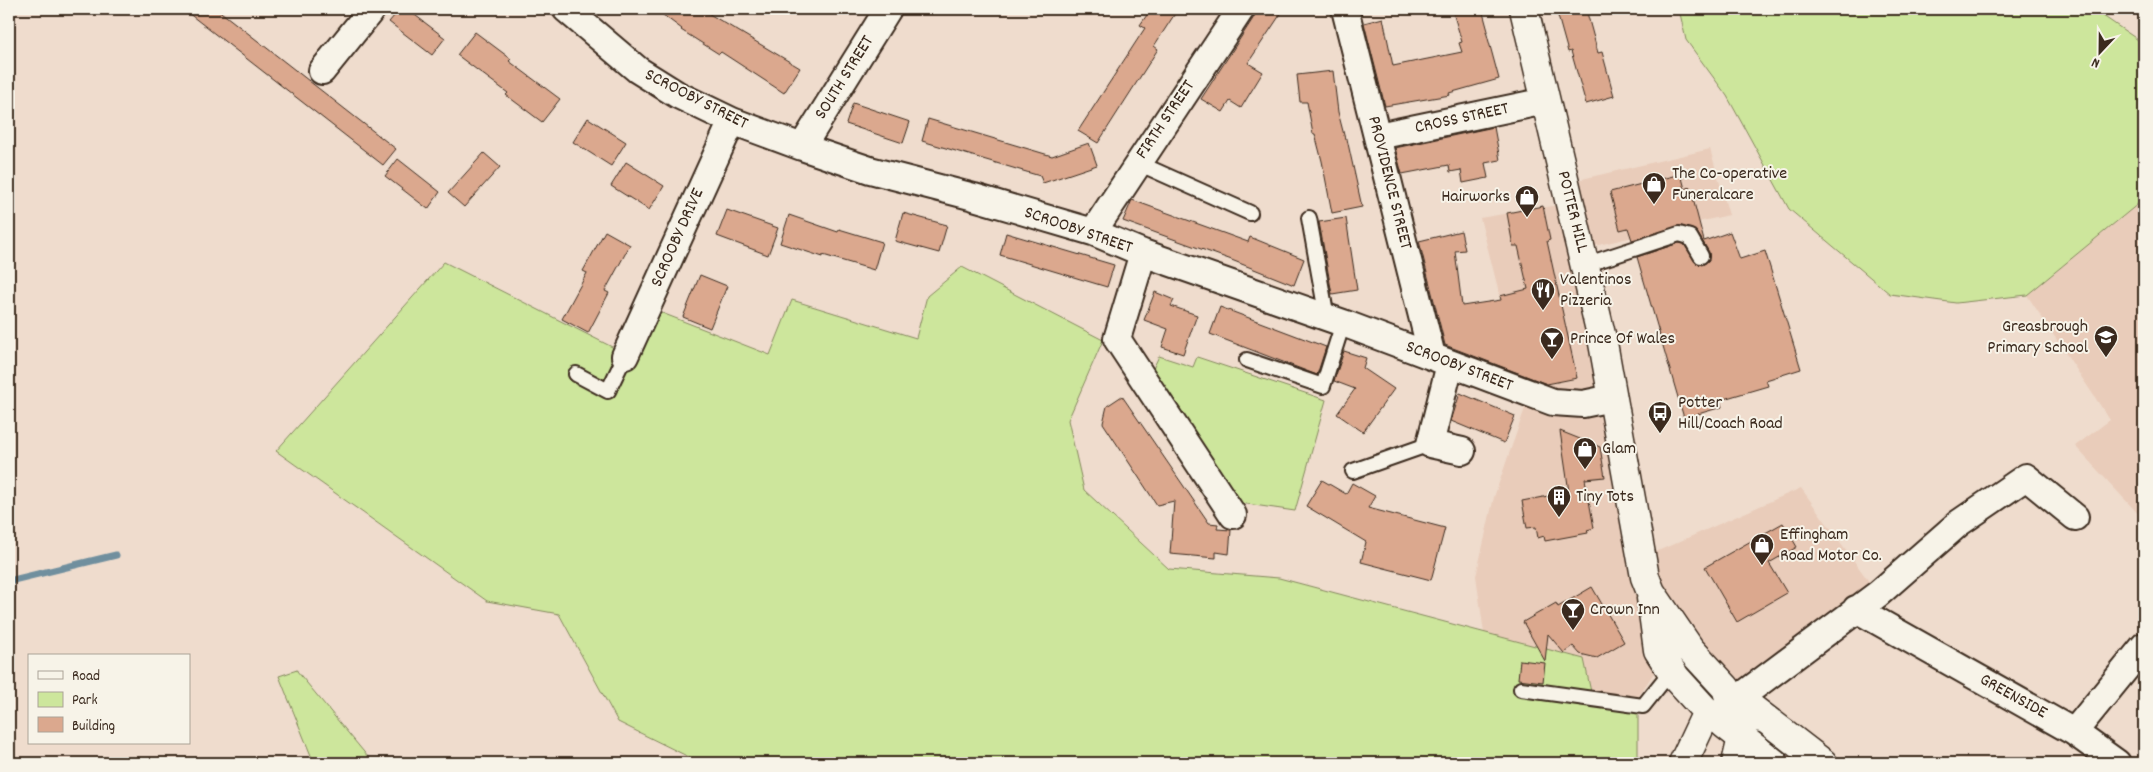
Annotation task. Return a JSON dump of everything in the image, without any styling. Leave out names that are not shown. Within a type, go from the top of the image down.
[{"type":"main road","name":"POTTER HILL","points":[[1524,9],[1603,343],[1645,577],[1651,592],[1735,720],[1774,763]]},
{"type":"main road","name":"POTTER HILL","points":[[1651,592],[1658,650],[1671,671],[1707,712]]},
{"type":"main road","points":[[1683,763],[1707,712],[1735,720],[1764,718],[1823,763]]},
{"type":"street","points":[[322,71],[372,9]]},
{"type":"street","name":"SCROOBY STREET","points":[[566,9],[638,70],[678,95],[732,121],[870,170],[974,197],[1093,232],[1143,253],[1335,320],[1553,402],[1583,404],[1612,398]]},
{"type":"street","name":"SOUTH STREET","points":[[802,147],[888,9]]},
{"type":"street","name":"FIRTH STREET","points":[[1093,232],[1240,9]]},
{"type":"street","name":"PROVIDENCE STREET","points":[[1345,9],[1378,136],[1441,360]]},
{"type":"street","name":"CROSS STREET","points":[[1378,136],[1546,101]]},
{"type":"street","name":"SCROOBY DRIVE","points":[[625,356],[732,121]]},
{"type":"street","points":[[1143,253],[1117,338],[1233,515]]},
{"type":"street","points":[[1441,360],[1430,444],[1462,451]]},
{"type":"street","points":[[1735,720],[1856,609],[1878,594],[1959,524],[2026,477],[2074,517]]},
{"type":"street","name":"GREENSIDE","points":[[1856,609],[2074,732],[2117,763]]},
{"type":"street","points":[[2074,732],[2144,646]]},
{"type":"lane","points":[[1138,163],[1250,213]]},
{"type":"lane","points":[[1247,360],[1323,386],[1335,320],[1309,218]]},
{"type":"lane","points":[[1585,265],[1679,234],[1690,237],[1701,256]]},
{"type":"lane","points":[[576,374],[608,391],[625,356]]},
{"type":"lane","points":[[1352,471],[1430,444]]},
{"type":"lane","points":[[1521,689],[1643,706],[1671,671]]},
{"type":"shaded area","points":[[1710,149],[1729,215],[1581,249],[1642,558],[1801,488],[1878,594],[1707,712],[1663,659],[1638,697],[1591,692],[1584,659],[1484,633],[1476,576],[1494,497],[1530,394],[1496,367],[1503,308],[1480,218],[1570,203],[1565,183]]},
{"type":"shaded area","name":"Greasbrough Primary School","points":[[2144,199],[2144,520],[2075,446],[2110,420],[2027,295]]},
{"type":"green space","points":[[1679,9],[2093,9],[2144,44],[2144,199],[2027,295],[1956,303],[1890,294],[1789,209],[1727,96],[1686,40]]},
{"type":"green space","points":[[444,262],[620,351],[662,313],[770,355],[792,300],[916,338],[927,296],[962,267],[1103,340],[1068,420],[1084,490],[1169,569],[1279,578],[1584,659],[1591,692],[1638,697],[1638,763],[701,763],[618,722],[559,614],[487,601],[276,451]]},
{"type":"green space","points":[[1159,356],[1193,367],[1197,357],[1326,400],[1295,511],[1240,503],[1152,371]]},
{"type":"green space","points":[[297,670],[373,763],[314,763],[279,676]]},
{"type":"building","points":[[183,9],[217,9],[396,149],[383,165]]},
{"type":"building","points":[[400,9],[407,9],[445,38],[432,55],[389,22]]},
{"type":"building","points":[[655,9],[701,9],[800,68],[784,93],[721,52],[719,54],[681,30]]},
{"type":"building","points":[[1151,9],[1178,9],[1154,46],[1158,49],[1098,143],[1078,131],[1145,28],[1140,25]]},
{"type":"building","points":[[1256,9],[1284,9],[1248,63],[1263,72],[1241,108],[1230,101],[1223,112],[1201,99],[1254,17]]},
{"type":"building","points":[[1452,9],[1482,9],[1499,79],[1449,93],[1450,95],[1385,106],[1364,23],[1383,18],[1393,66],[1462,52],[1459,43],[1462,42]]},
{"type":"building","points":[[1556,9],[1586,9],[1598,53],[1602,52],[1614,96],[1586,104],[1571,51],[1568,52]]},
{"type":"building","points":[[475,32],[511,59],[509,61],[560,99],[542,122],[506,95],[508,93],[457,55]]},
{"type":"building","points":[[1333,71],[1338,112],[1345,139],[1347,139],[1362,207],[1332,213],[1322,161],[1315,134],[1313,134],[1307,102],[1300,102],[1297,75]]},
{"type":"building","points":[[853,103],[910,122],[903,143],[846,124]]},
{"type":"building","points":[[588,118],[626,142],[611,166],[573,142]]},
{"type":"building","points":[[928,119],[1052,156],[1089,143],[1097,165],[1043,183],[1040,176],[922,141]]},
{"type":"building","points":[[1494,127],[1500,160],[1485,163],[1488,178],[1463,183],[1461,170],[1450,172],[1449,165],[1402,174],[1395,148]]},
{"type":"building","points":[[484,153],[500,167],[464,207],[448,193]]},
{"type":"building","points":[[398,159],[440,192],[428,209],[385,176]]},
{"type":"building","points":[[626,162],[664,186],[649,210],[611,186]]},
{"type":"building","points":[[1681,174],[1685,189],[1690,187],[1704,241],[1730,232],[1740,259],[1765,251],[1801,369],[1766,380],[1768,386],[1720,400],[1722,407],[1684,418],[1637,257],[1679,243],[1684,244],[1696,263],[1702,265],[1709,260],[1709,252],[1697,232],[1681,226],[1632,240],[1628,228],[1620,230],[1610,192]]},
{"type":"building","points":[[1132,200],[1248,242],[1250,237],[1304,259],[1294,285],[1229,259],[1123,221]]},
{"type":"building","points":[[1543,206],[1550,240],[1547,241],[1577,378],[1547,384],[1445,345],[1419,241],[1461,231],[1465,250],[1455,251],[1462,306],[1501,300],[1500,296],[1528,289],[1518,246],[1513,246],[1507,213]]},
{"type":"building","points":[[727,210],[778,228],[768,255],[717,236]]},
{"type":"building","points":[[903,213],[947,225],[939,253],[895,241]]},
{"type":"building","points":[[789,215],[838,232],[839,229],[882,242],[874,270],[823,255],[823,257],[780,243]]},
{"type":"building","points":[[1346,218],[1357,290],[1332,294],[1319,222]]},
{"type":"building","points":[[605,231],[630,245],[605,291],[609,293],[588,333],[562,319],[587,273],[583,271]]},
{"type":"building","points":[[1006,233],[1114,265],[1107,287],[1000,255]]},
{"type":"building","points":[[700,275],[727,286],[710,328],[683,317]]},
{"type":"building","points":[[1155,292],[1174,300],[1171,306],[1197,315],[1183,354],[1162,347],[1168,329],[1144,320]]},
{"type":"building","points":[[1220,307],[1326,347],[1317,375],[1210,334]]},
{"type":"building","points":[[1344,351],[1366,358],[1363,368],[1394,389],[1363,432],[1337,414],[1355,389],[1334,381]]},
{"type":"building","points":[[1460,393],[1515,416],[1504,443],[1451,421]]},
{"type":"building","points":[[1122,396],[1209,523],[1218,524],[1217,529],[1231,530],[1229,554],[1216,552],[1216,558],[1170,554],[1174,501],[1157,505],[1103,423],[1107,406]]},
{"type":"building","points":[[1560,431],[1600,447],[1605,477],[1585,479],[1594,528],[1587,530],[1588,533],[1545,541],[1544,536],[1538,538],[1536,527],[1527,528],[1522,501],[1569,492]]},
{"type":"building","points":[[1322,480],[1346,494],[1352,483],[1375,496],[1368,508],[1445,528],[1431,580],[1361,562],[1366,542],[1306,506]]},
{"type":"building","points":[[1783,523],[1797,547],[1769,563],[1787,593],[1737,622],[1705,567]]},
{"type":"building","name":"Crown Inn","points":[[1592,587],[1624,642],[1597,658],[1580,654],[1573,646],[1564,653],[1548,634],[1545,661],[1523,622],[1556,603],[1558,607]]},
{"type":"building","points":[[1520,660],[1545,663],[1543,682],[1518,679]]},
{"type":"waterway","points":[[9,581],[116,555]]},
{"type":"place","name":"The Co-operative Funeralcare","points":[[1654,205]]},
{"type":"place","name":"Hairworks","points":[[1527,218]]},
{"type":"place","name":"Valentinos Pizzeria","points":[[1543,311]]},
{"type":"place","name":"Greasbrough Primary School","points":[[2106,358]]},
{"type":"place","name":"Prince Of Wales","points":[[1552,360]]},
{"type":"place","name":"Potter Hill/Coach Road","points":[[1660,434]]},
{"type":"place","name":"Glam","points":[[1585,470]]},
{"type":"place","name":"Tiny Tots","points":[[1559,518]]},
{"type":"place","name":"Effingham Road Motor Co.","points":[[1762,566]]},
{"type":"place","name":"Crown Inn","points":[[1573,631]]}]
